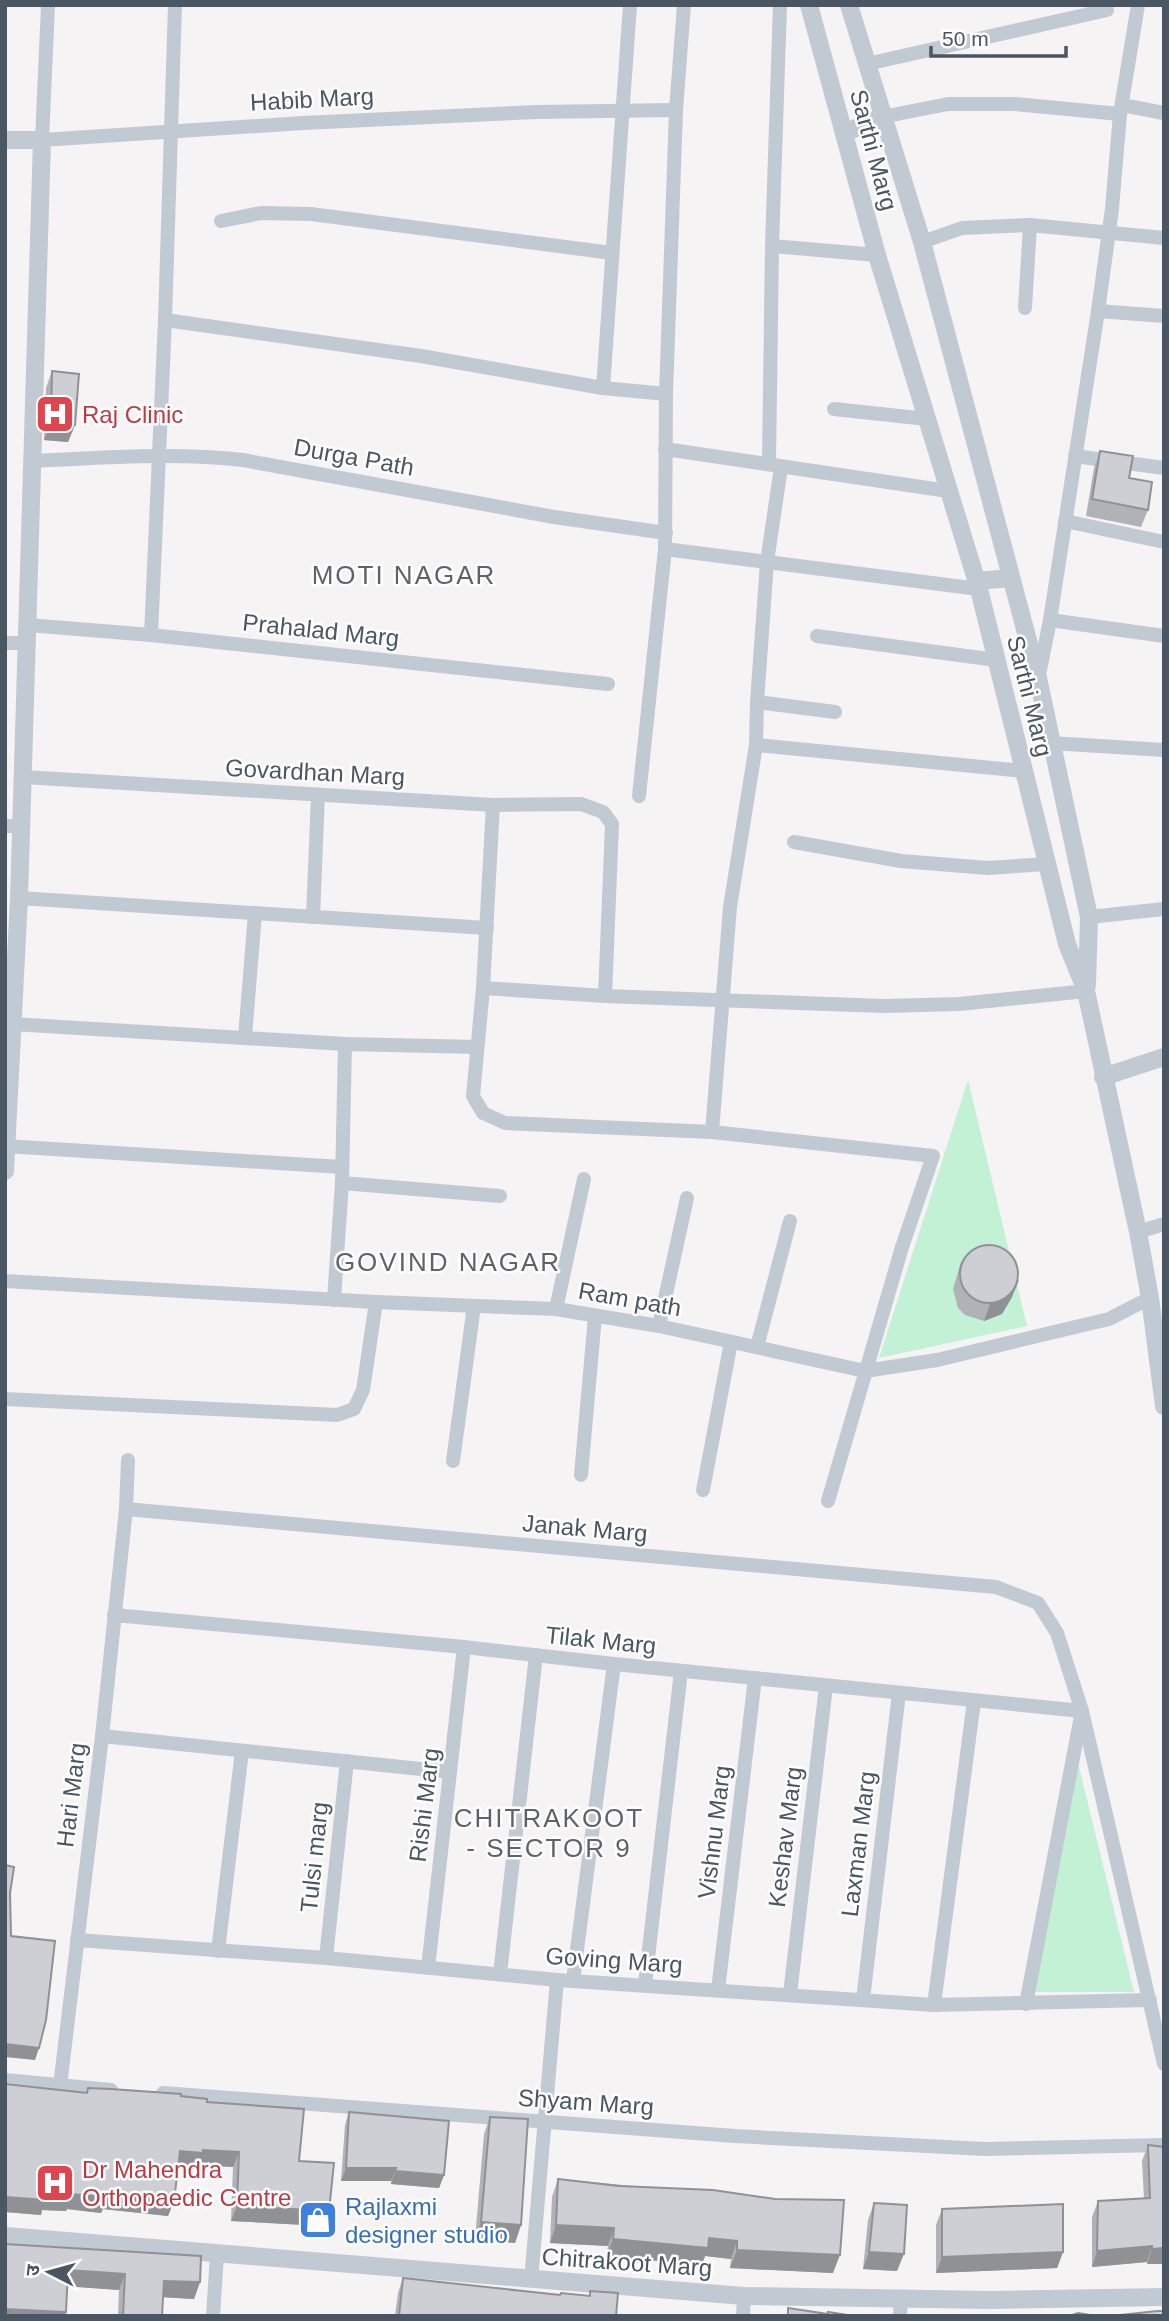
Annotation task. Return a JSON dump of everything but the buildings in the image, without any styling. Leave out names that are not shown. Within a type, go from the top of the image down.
[{"type":"street","points":[[5,1171],[12,1024],[9,995],[19,898],[13,826],[23,777],[31,461],[48,5]]},
{"type":"street","points":[[151,635],[175,5]]},
{"type":"street","points":[[603,388],[630,5]]},
{"type":"street","points":[[639,796],[666,533],[666,394],[676,110],[684,5]]},
{"type":"street","points":[[712,1132],[730,906],[756,745],[775,465],[772,246],[780,5]]},
{"type":"street","name":"Sarthi Marg","points":[[809,5],[877,255],[977,585],[1068,944],[1086,991],[1138,1233],[1150,1298],[1164,1406]]},
{"type":"street","points":[[484,988],[605,996],[884,1006],[959,1004],[1086,991],[1089,917],[1038,678],[922,242],[849,5]]},
{"type":"street","points":[[1038,678],[1050,620],[1098,311],[1112,209],[1121,109],[1138,5]]},
{"type":"street","points":[[867,64],[1107,10]]},
{"type":"street","points":[[844,133],[883,117],[948,104],[1015,104],[1164,113]]},
{"type":"street","name":"Habib Marg","points":[[5,140],[621,109],[676,110]]},
{"type":"street","points":[[221,221],[261,213],[311,214],[612,253]]},
{"type":"street","points":[[922,242],[962,228],[1030,225],[1164,238]]},
{"type":"street","points":[[1025,308],[1030,225]]},
{"type":"street","points":[[772,246],[877,255]]},
{"type":"street","points":[[1098,311],[1164,316]]},
{"type":"street","points":[[165,320],[421,356],[603,388],[666,394]]},
{"type":"street","points":[[834,409],[927,419]]},
{"type":"street","points":[[665,449],[948,491]]},
{"type":"street","name":"Durga Path","points":[[31,461],[202,455],[243,460],[554,517],[666,533]]},
{"type":"street","points":[[1075,456],[1164,468]]},
{"type":"street","points":[[1065,521],[1164,542]]},
{"type":"street","points":[[665,549],[977,585],[1012,578]]},
{"type":"street","points":[[1050,620],[1164,636]]},
{"type":"street","name":"Prahalad Marg","points":[[5,643],[28,634],[151,635],[608,684]]},
{"type":"street","points":[[817,636],[996,660]]},
{"type":"street","points":[[757,702],[835,712]]},
{"type":"street","points":[[1051,743],[1164,750]]},
{"type":"street","points":[[756,745],[1024,771]]},
{"type":"street","name":"Govardhan Marg","points":[[23,777],[493,805],[581,804],[603,812],[612,824],[605,996]]},
{"type":"street","points":[[313,917],[318,795]]},
{"type":"street","points":[[493,805],[484,988],[473,1096],[482,1113],[505,1123],[712,1132],[933,1156],[902,1247],[828,1502]]},
{"type":"street","points":[[794,842],[901,861],[988,868],[1047,864]]},
{"type":"street","points":[[19,898],[487,928]]},
{"type":"street","points":[[1089,917],[1164,909]]},
{"type":"street","points":[[245,1037],[255,913]]},
{"type":"street","points":[[12,1024],[345,1044],[477,1046]]},
{"type":"street","points":[[334,1300],[342,1182],[345,1044]]},
{"type":"street","points":[[1103,1077],[1164,1057]]},
{"type":"street","points":[[6,1146],[342,1167]]},
{"type":"street","points":[[556,1309],[584,1179]]},
{"type":"street","points":[[342,1182],[500,1196]]},
{"type":"street","points":[[659,1326],[687,1198]]},
{"type":"street","points":[[757,1347],[790,1221]]},
{"type":"street","points":[[1138,1233],[1164,1224]]},
{"type":"street","name":"Ram path","points":[[5,1281],[334,1300],[556,1309],[659,1326],[865,1371],[937,1360],[1109,1319],[1150,1298]]},
{"type":"street","points":[[1150,1298],[1164,1332]]},
{"type":"street","points":[[5,1399],[337,1416],[354,1409],[363,1390],[376,1302]]},
{"type":"street","points":[[453,1461],[474,1306]]},
{"type":"street","points":[[581,1475],[595,1316]]},
{"type":"street","points":[[703,1490],[731,1342]]},
{"type":"street","name":"Hari Marg","points":[[60,2086],[102,1736],[126,1509],[128,1460]]},
{"type":"street","name":"Janak Marg","points":[[126,1509],[996,1587],[1038,1603],[1057,1633],[1082,1711]]},
{"type":"street","name":"Tilak Marg","points":[[114,1615],[464,1647],[1082,1711]]},
{"type":"street","name":"Rishi Marg","points":[[428,1968],[464,1647]]},
{"type":"street","points":[[500,1974],[536,1655]]},
{"type":"street","points":[[573,1981],[614,1664]]},
{"type":"street","points":[[645,1984],[681,1671]]},
{"type":"street","name":"Vishnu Marg","points":[[719,1990],[755,1678]]},
{"type":"street","name":"Keshav Marg","points":[[790,1994],[826,1686]]},
{"type":"street","name":"Laxman Marg","points":[[863,2000],[899,1693]]},
{"type":"street","points":[[934,2005],[974,1701]]},
{"type":"street","points":[[1082,1711],[1164,2064]]},
{"type":"street","points":[[1026,2004],[1082,1711]]},
{"type":"street","points":[[102,1736],[450,1772]]},
{"type":"street","points":[[218,1951],[242,1752]]},
{"type":"street","name":"Tulsi marg","points":[[326,1958],[347,1761]]},
{"type":"street","name":"Goving Marg","points":[[77,1940],[326,1958],[556,1980],[934,2005],[1150,2000]]},
{"type":"street","points":[[531,2280],[556,1980]]},
{"type":"street","name":"Shyam Marg","points":[[5,2080],[734,2136],[985,2150],[1164,2145]]},
{"type":"street","name":"Chitrakoot Marg","points":[[5,2236],[531,2280],[901,2307],[1164,2297]]},
{"type":"street","points":[[213,2316],[218,2254]]},
{"type":"street","points":[[743,2316],[744,2296]]},
{"type":"green space","points":[[968,1080],[1027,1326],[879,1358]]},
{"type":"green space","points":[[1071,1734],[1134,1992],[1035,1992]]},
{"type":"place","name":"Raj Clinic","points":[[55,414]]},
{"type":"place","name":"Dr Mahendra Orthopaedic Centre","points":[[55,2183]]},
{"type":"place","name":"Rajlaxmi designer studio","points":[[318,2220]]},
{"type":"district","name":"MOTI NAGAR","points":[[404,575]]},
{"type":"district","name":"GOVIND NAGAR","points":[[448,1262]]},
{"type":"district","name":"CHITRAKOOT - SECTOR 9","points":[[549,1833]]}]
